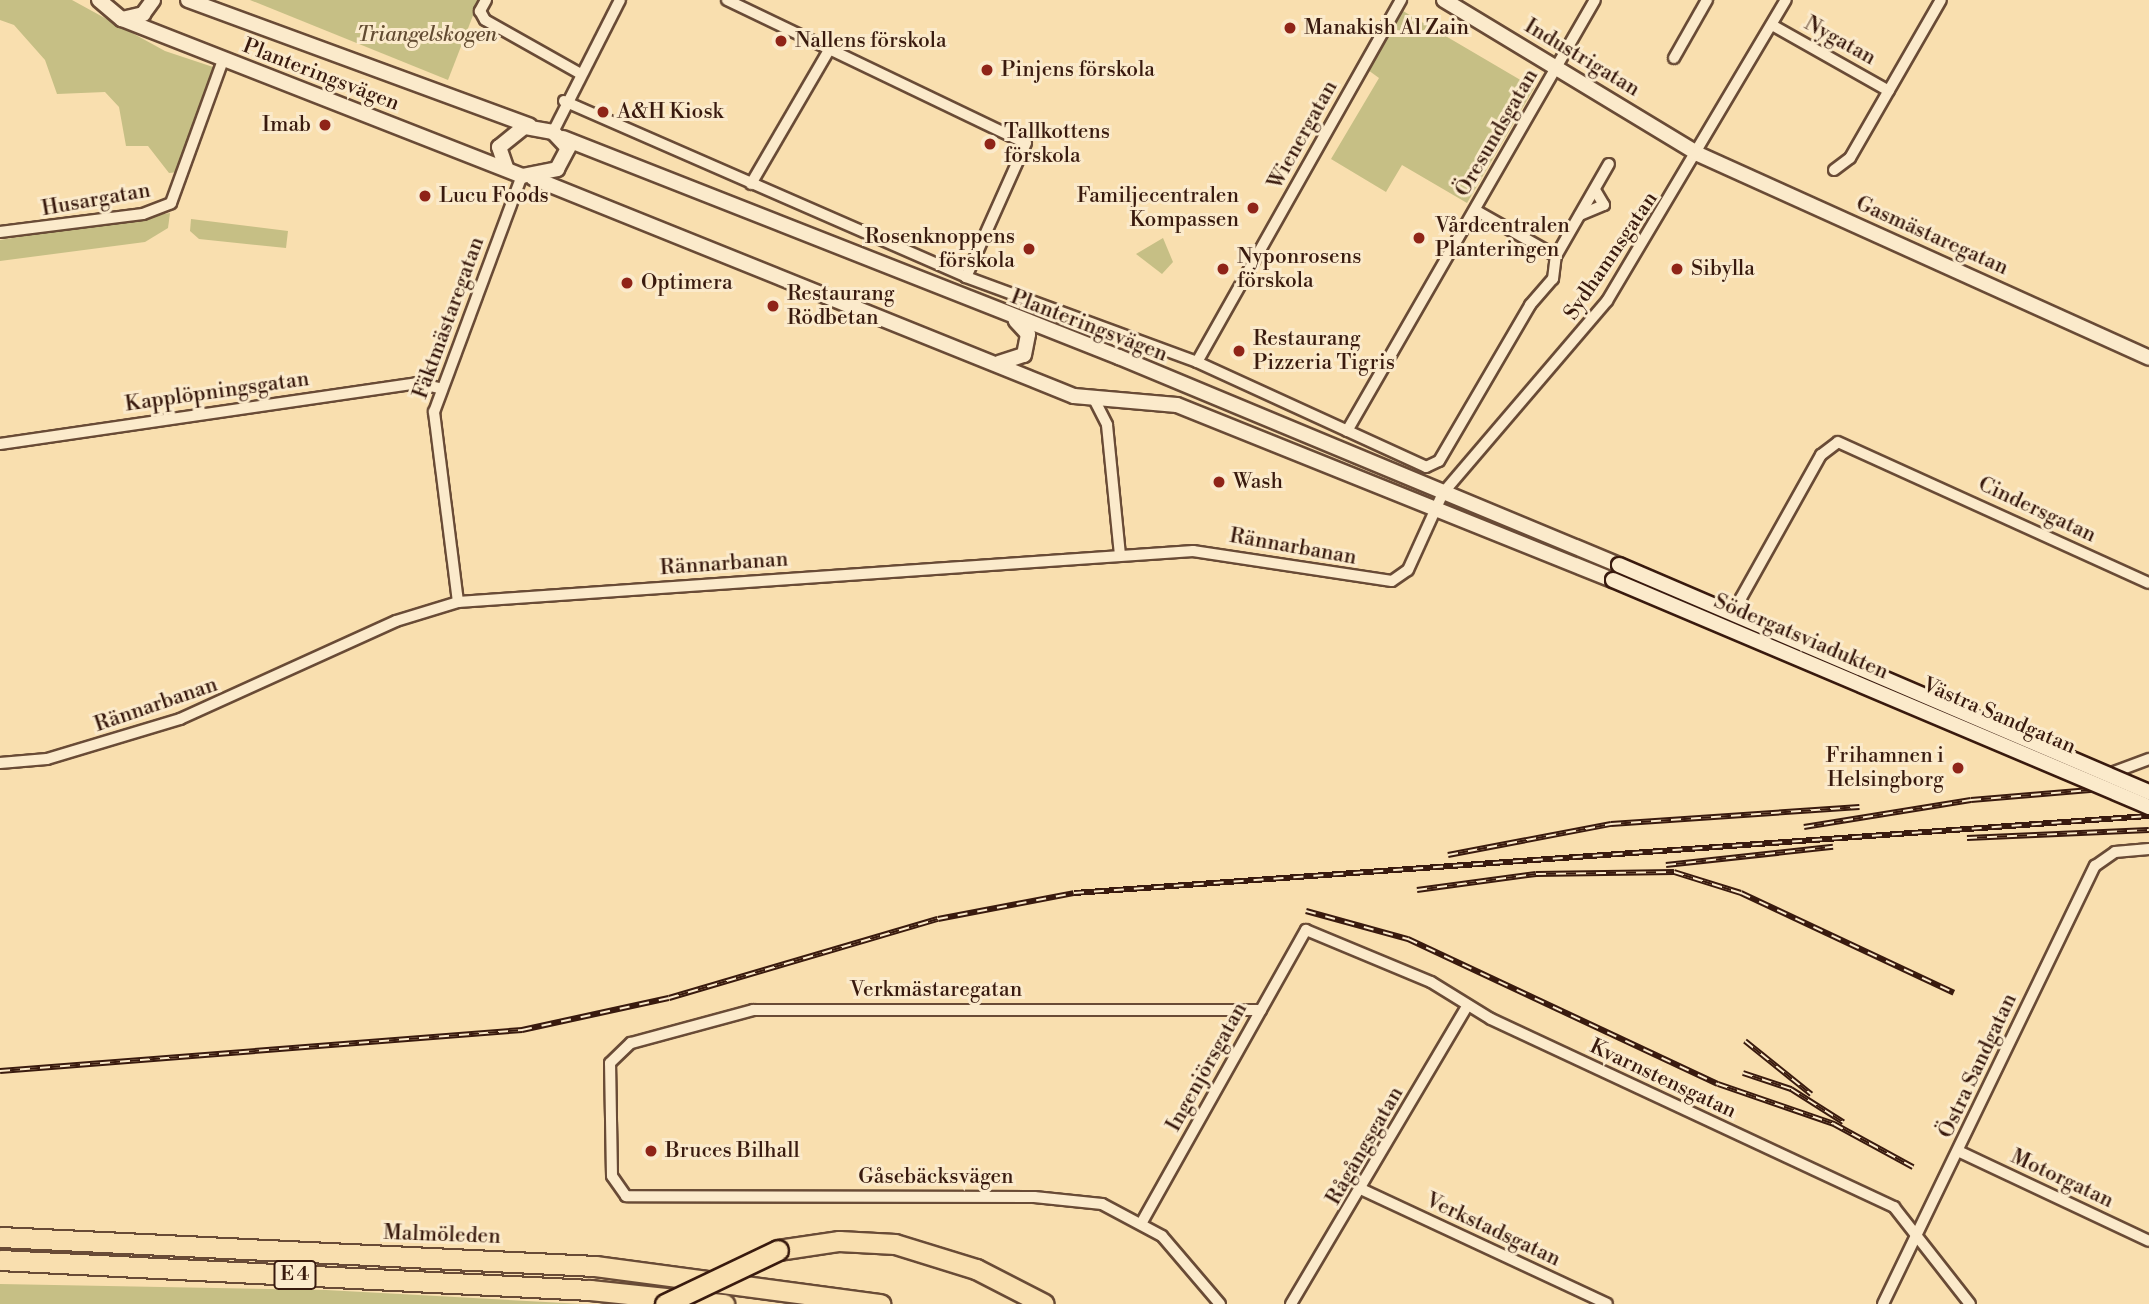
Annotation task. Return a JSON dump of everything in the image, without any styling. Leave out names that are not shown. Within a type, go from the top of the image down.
[{"type":"highway","name":"Malmöleden","points":[[0,1237],[595,1266],[880,1304]]},
{"type":"highway","points":[[665,1304],[778,1250],[839,1241],[895,1244],[976,1269],[1044,1304]]},
{"type":"highway","name":"E 4","points":[[0,1260],[590,1290],[724,1304]]},
{"type":"main road","points":[[122,19],[143,14],[153,0]]},
{"type":"main road","name":"Planteringsvägen","points":[[188,0],[558,135],[1443,493]]},
{"type":"main road","name":"Industrigatan","points":[[1444,0],[1698,154]]},
{"type":"main road","name":"Planteringsvägen","points":[[98,1],[122,19],[528,177]]},
{"type":"main road","points":[[506,167],[499,147],[530,126]]},
{"type":"main road","points":[[528,177],[566,158],[558,135]]},
{"type":"main road","name":"Gasmästaregatan","points":[[1698,154],[2149,358]]},
{"type":"main road","points":[[528,177],[1094,399],[1177,405],[1435,510]]},
{"type":"main road","points":[[994,362],[1017,362],[1029,337],[1004,315]]},
{"type":"main road","name":"Södergatsviadukten","points":[[1443,493],[1619,565],[2149,792]]},
{"type":"main road","name":"Södergatsviadukten","points":[[1435,510],[1612,580],[2149,807]]},
{"type":"street","points":[[486,0],[481,16],[579,73]]},
{"type":"street","points":[[558,135],[564,101],[620,0]]},
{"type":"street","points":[[727,0],[1026,143],[966,276]]},
{"type":"street","name":"Wienergatan","points":[[1197,362],[1401,0]]},
{"type":"street","name":"Öresundsgatan","points":[[1347,431],[1595,0]]},
{"type":"street","points":[[1674,58],[1707,0]]},
{"type":"street","name":"Sydhamnsgatan","points":[[1435,510],[1443,493],[1607,301],[1698,154],[1786,0]]},
{"type":"street","name":"Nygatan","points":[[1834,170],[1850,159],[1941,0]]},
{"type":"street","name":"Nygatan","points":[[1772,25],[1889,91]]},
{"type":"street","points":[[751,184],[829,50]]},
{"type":"street","name":"Husargatan","points":[[0,232],[133,216],[171,203],[223,60]]},
{"type":"street","name":"Planteringsvägen","points":[[564,101],[966,276],[1197,362],[1432,467],[1553,279],[1556,256]]},
{"type":"street","points":[[1475,210],[1556,256],[1609,164]]},
{"type":"street","name":"Fäktmästaregatan","points":[[458,602],[434,412],[439,388],[528,177]]},
{"type":"street","points":[[1580,215],[1605,205],[1595,190]]},
{"type":"street","name":"Kapplöpningsgatan","points":[[0,444],[416,383],[439,388]]},
{"type":"street","points":[[1094,399],[1107,425],[1120,555]]},
{"type":"street","name":"Cindersgatan","points":[[1758,636],[1740,619],[1738,604],[1825,451],[1845,442],[2149,583]]},
{"type":"street","name":"Rännarbanan","points":[[0,763],[47,759],[180,719],[396,621],[458,602],[1120,555],[1221,553],[1392,581],[1408,570],[1435,510]]},
{"type":"street","name":"Västra Sandgatan","points":[[1758,636],[2095,777],[2149,759]]},
{"type":"street","name":"Östra Sandgatan","points":[[1883,1304],[2089,876],[2115,852],[2149,849]]},
{"type":"street","name":"Kvarnstensgatan","points":[[1306,930],[1894,1207],[1969,1304]]},
{"type":"street","name":"Ingenjörsgatan","points":[[1142,1222],[1306,930]]},
{"type":"street","name":"Rågångsgatan","points":[[1291,1304],[1363,1190],[1468,1005]]},
{"type":"street","name":"Verkmästaregatan","points":[[615,1187],[610,1063],[631,1043],[753,1010],[1261,1010]]},
{"type":"street","name":"Motorgatan","points":[[1958,1151],[2149,1241]]},
{"type":"street","name":"Gåsebäcksvägen","points":[[615,1187],[626,1196],[1034,1197],[1102,1204],[1142,1222],[1163,1236],[1220,1304]]},
{"type":"street","name":"Verkstadsgatan","points":[[1363,1190],[1607,1304]]},
{"type":"green space","points":[[0,0],[72,0],[165,51],[213,67],[179,172],[169,173],[148,146],[126,146],[119,107],[105,92],[57,94],[45,60],[14,25],[0,20]]},
{"type":"green space","name":"Triangelskogen","points":[[250,0],[479,0],[448,80]]},
{"type":"green space","points":[[1403,11],[1534,88],[1467,203],[1402,165],[1386,192],[1331,159],[1379,78],[1368,70]]},
{"type":"green space","points":[[170,213],[168,228],[145,242],[0,261],[0,240]]},
{"type":"green space","points":[[191,219],[288,231],[286,248],[199,239],[190,231]]},
{"type":"green space","points":[[1163,238],[1173,262],[1162,274],[1136,254]]},
{"type":"green space","points":[[0,1284],[326,1290],[583,1304],[0,1304]]},
{"type":"railway","points":[[1804,827],[1971,800],[2149,785]]},
{"type":"railway","points":[[1448,855],[1611,824],[1859,807]]},
{"type":"railway","points":[[0,1071],[522,1030],[669,998],[938,919],[1074,893],[2149,816]]},
{"type":"railway","points":[[1967,838],[2149,830]]},
{"type":"railway","points":[[1666,865],[1833,847]]},
{"type":"railway","points":[[1417,890],[1536,874],[1674,872],[1741,893],[1954,993]]},
{"type":"railway","points":[[1306,911],[1408,939],[1718,1084],[1834,1124],[1913,1167]]},
{"type":"railway","points":[[1745,1041],[1811,1094]]},
{"type":"railway","points":[[1743,1073],[1791,1089],[1843,1122]]},
{"type":"place","name":"Manakish Al Zain","points":[[1290,28]]},
{"type":"place","name":"Nallens förskola","points":[[781,41]]},
{"type":"place","name":"Pinjens förskola","points":[[987,70]]},
{"type":"place","name":"A&H Kiosk","points":[[603,112]]},
{"type":"place","name":"Imab","points":[[325,125]]},
{"type":"place","name":"Tallkottens förskola","points":[[990,144]]},
{"type":"place","name":"Lucu Foods","points":[[425,196]]},
{"type":"place","name":"Familjecentralen Kompassen","points":[[1253,208]]},
{"type":"place","name":"Vårdcentralen Planteringen","points":[[1419,238]]},
{"type":"place","name":"Rosenknoppens förskola","points":[[1029,249]]},
{"type":"place","name":"Nyponrosens förskola","points":[[1223,269]]},
{"type":"place","name":"Sibylla","points":[[1677,269]]},
{"type":"place","name":"Optimera","points":[[627,283]]},
{"type":"place","name":"Restaurang Rödbetan","points":[[773,306]]},
{"type":"place","name":"Restaurang Pizzeria Tigris","points":[[1239,351]]},
{"type":"place","name":"Wash","points":[[1219,482]]},
{"type":"place","name":"Frihamnen i Helsingborg","points":[[1958,768]]},
{"type":"place","name":"Bruces Bilhall","points":[[651,1151]]}]
